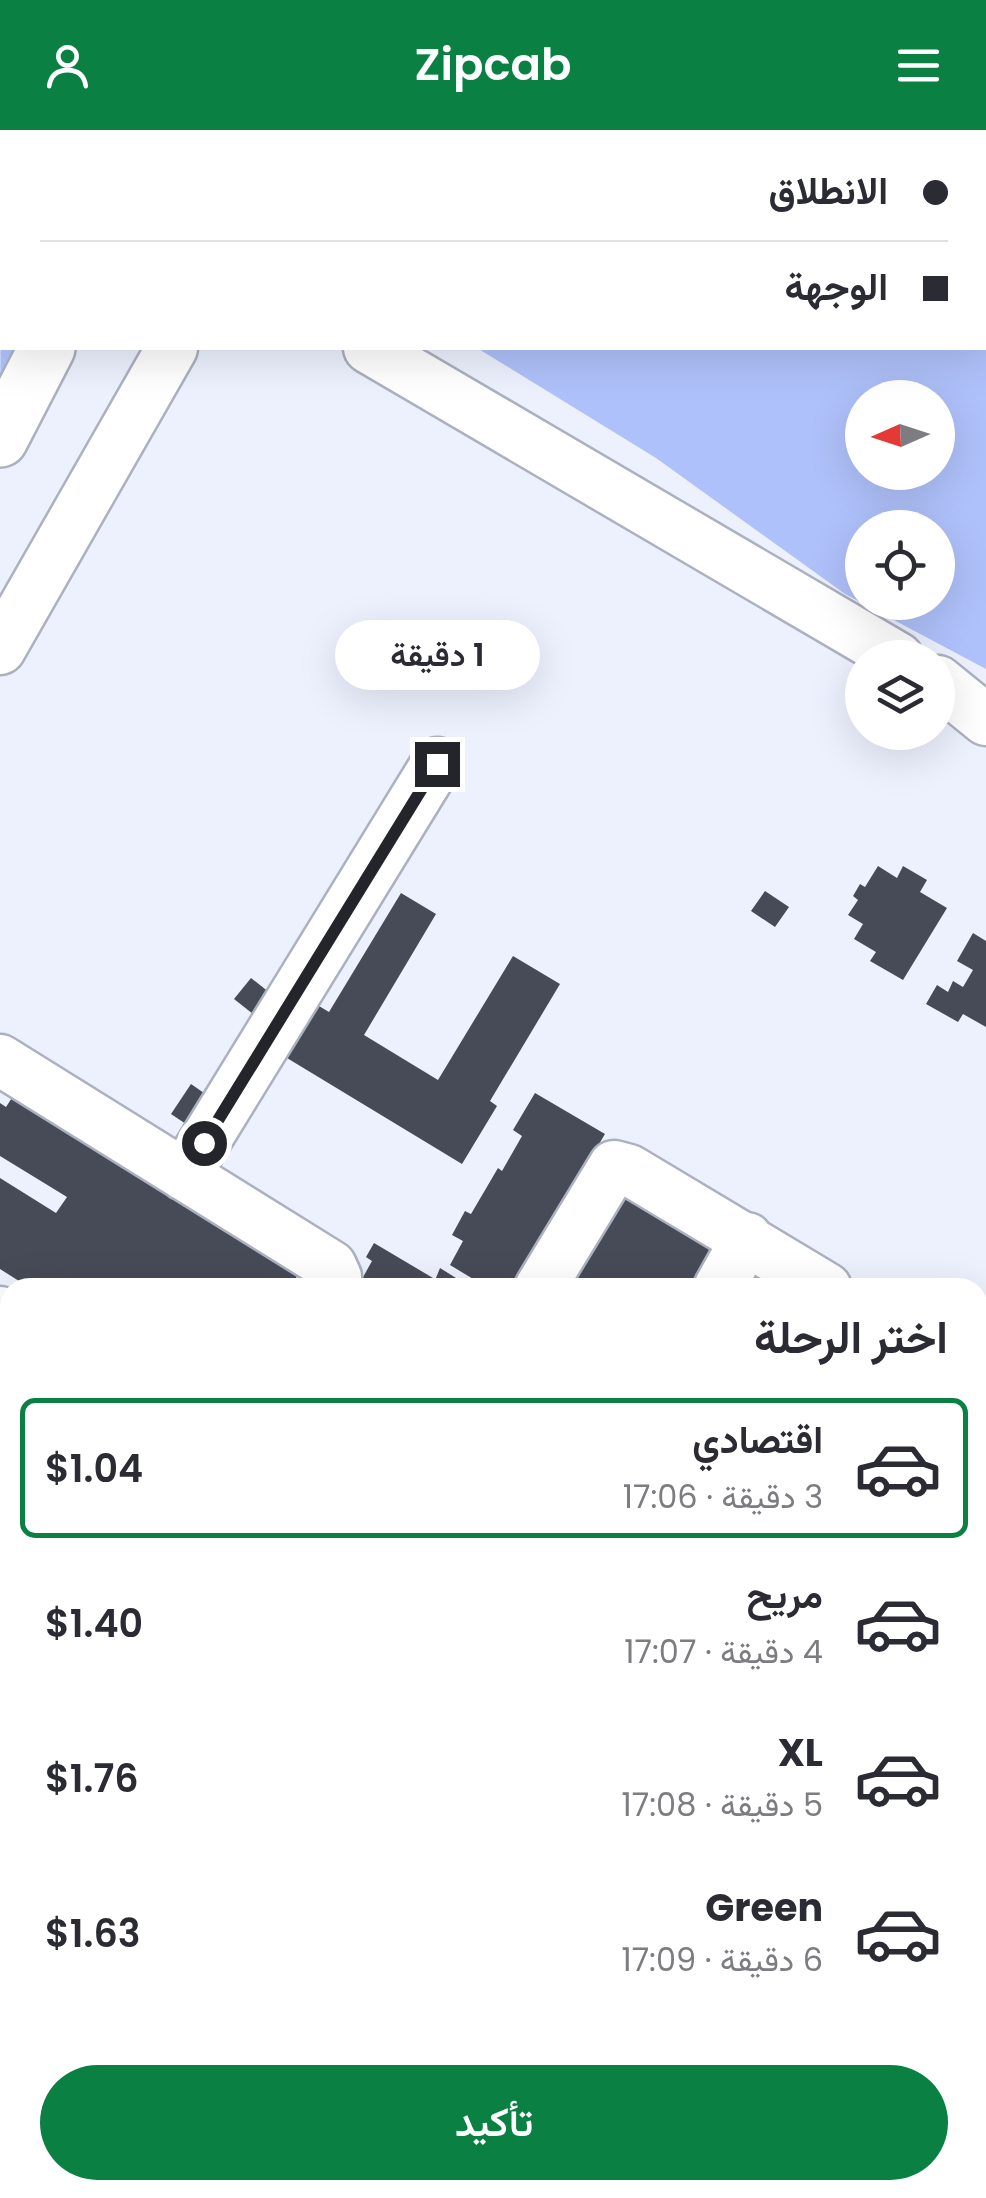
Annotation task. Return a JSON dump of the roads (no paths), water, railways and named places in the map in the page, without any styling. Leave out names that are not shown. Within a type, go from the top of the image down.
[{"type":"highway","points":[[0,439],[46,350]]},
{"type":"street","points":[[0,649],[171,350]]},
{"type":"street","points":[[372,350],[867,640]]},
{"type":"street","points":[[955,694],[986,720]]},
{"type":"street","points":[[184,1175],[437,764]]},
{"type":"street","points":[[0,1060],[331,1266],[336,1278]]},
{"type":"street","points":[[546,1278],[614,1166],[629,1170],[810,1278]]},
{"type":"street","points":[[725,1278],[747,1238]]}]
